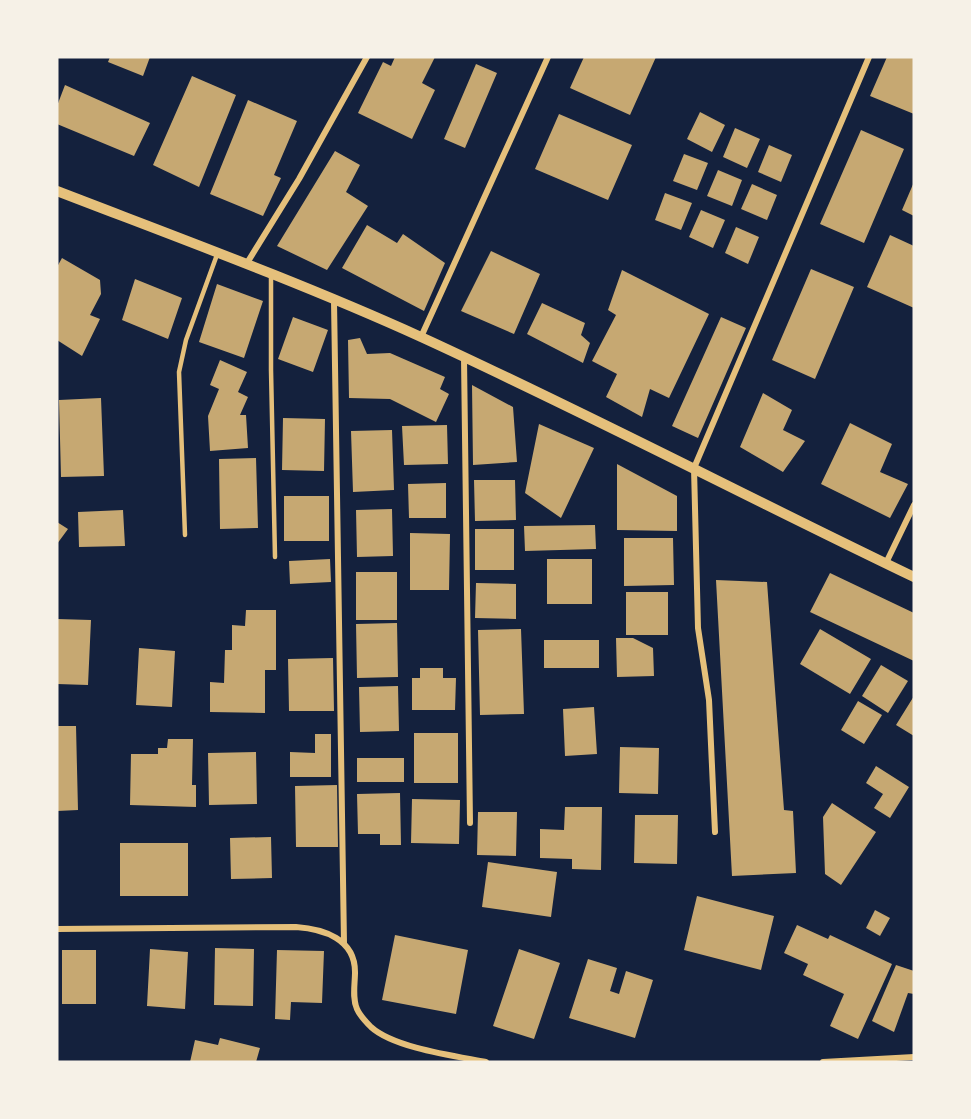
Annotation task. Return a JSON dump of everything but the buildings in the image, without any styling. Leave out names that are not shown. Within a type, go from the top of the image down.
[{"type":"street","points":[[247,263],[299,179],[367,57]]},
{"type":"street","points":[[421,337],[548,57]]},
{"type":"street","points":[[715,832],[709,700],[698,628],[694,468],[869,57]]},
{"type":"street","points":[[58,192],[247,263],[421,337],[914,577]]},
{"type":"street","points":[[334,301],[344,943]]},
{"type":"street","points":[[464,358],[470,823]]},
{"type":"street","points":[[886,563],[914,505]]},
{"type":"street","points":[[57,929],[296,927],[318,930],[344,943],[355,963],[354,998],[357,1009],[371,1027],[391,1039],[431,1051],[486,1062]]},
{"type":"street","points":[[824,1062],[914,1058]]},
{"type":"lane","points":[[185,535],[179,372],[186,340],[218,252]]},
{"type":"lane","points":[[270,274],[276,557]]}]
